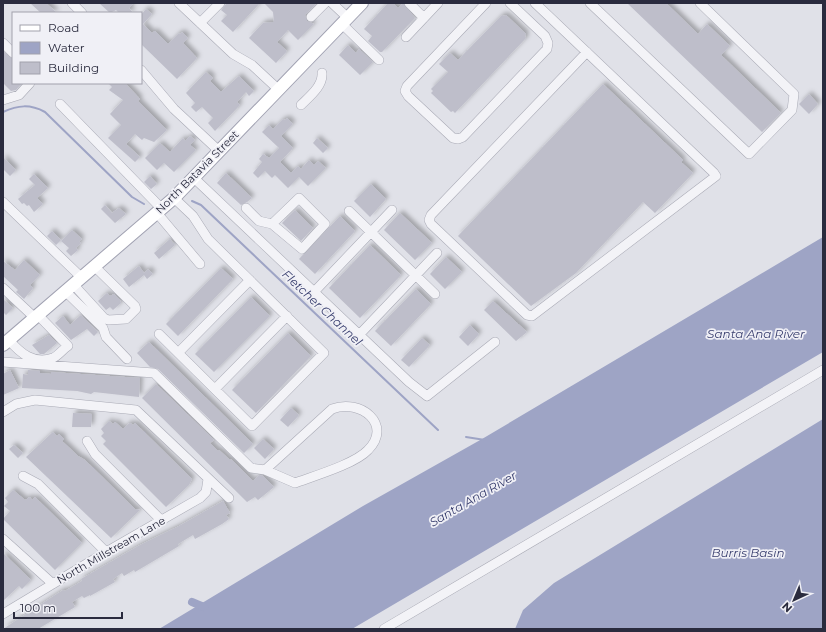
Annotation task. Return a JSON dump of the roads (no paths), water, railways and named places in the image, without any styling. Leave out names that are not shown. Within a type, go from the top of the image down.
[{"type":"main road","name":"North Batavia Street","points":[[6,343],[174,198],[279,90],[359,4]]},
{"type":"street","points":[[72,3],[81,12]]},
{"type":"street","points":[[179,3],[234,54],[252,65],[279,90]]},
{"type":"street","points":[[200,23],[220,3]]},
{"type":"street","points":[[312,17],[325,3]]},
{"type":"street","points":[[332,3],[344,21],[379,60]]},
{"type":"street","points":[[409,3],[424,18]]},
{"type":"street","points":[[406,37],[438,3]]},
{"type":"street","points":[[486,3],[406,86],[408,96],[453,138],[458,139],[463,137],[547,49],[548,43],[545,36],[510,3]]},
{"type":"street","points":[[535,3],[587,52],[716,176],[532,316],[527,315],[431,224],[429,220],[431,215],[587,52]]},
{"type":"street","points":[[590,3],[749,154],[792,110],[794,94],[700,3]]},
{"type":"street","points":[[3,43],[12,52]]},
{"type":"street","points":[[142,71],[174,109],[220,151]]},
{"type":"street","points":[[301,104],[320,84],[323,79],[322,73]]},
{"type":"street","points":[[3,100],[19,95],[29,84]]},
{"type":"street","points":[[60,104],[159,211],[200,264]]},
{"type":"street","points":[[194,178],[409,382],[427,396],[495,342]]},
{"type":"street","points":[[159,334],[252,426],[324,353],[208,239],[193,216],[174,198]]},
{"type":"street","points":[[243,224],[249,212],[260,220],[272,224],[302,249],[325,224],[299,198],[272,224]]},
{"type":"street","points":[[3,202],[104,318],[108,320],[126,319],[136,309],[136,306],[94,266]]},
{"type":"street","points":[[349,210],[435,294]]},
{"type":"street","points":[[314,292],[392,210]]},
{"type":"street","points":[[359,334],[437,253]]},
{"type":"street","points":[[178,353],[250,280]]},
{"type":"street","points":[[73,284],[103,328],[106,337],[128,359]]},
{"type":"street","points":[[3,288],[68,346],[54,358],[43,359],[27,357],[6,343]]},
{"type":"street","points":[[215,389],[287,316]]},
{"type":"street","points":[[3,362],[154,373],[251,468],[265,470],[295,483],[339,467],[368,451],[377,440],[377,427],[370,415],[358,407],[342,405],[324,416],[265,470]]},
{"type":"street","points":[[384,629],[823,370]]},
{"type":"street","points":[[3,412],[16,404],[35,400],[130,408],[141,413],[229,498]]},
{"type":"street","points":[[87,441],[95,454],[162,521]]},
{"type":"street","points":[[23,476],[38,484],[106,552]]},
{"type":"street","name":"North Millstream Lane","points":[[3,614],[200,498],[206,492],[208,479]]},
{"type":"street","points":[[3,538],[53,584]]},
{"type":"water","name":"Santa Ana River","points":[[823,237],[823,352],[352,629],[159,629],[363,506],[482,439]]},
{"type":"water","name":"Burris Basin","points":[[823,419],[823,629],[515,629],[523,610],[554,583]]},
{"type":"waterway","name":"Fletcher Channel","points":[[3,112],[24,106],[40,109],[45,112],[132,197],[144,204]]},
{"type":"waterway","name":"Fletcher Channel","points":[[192,201],[201,205],[438,430]]},
{"type":"waterway","points":[[466,437],[485,440]]},
{"type":"waterway","points":[[192,602],[204,607]]}]
